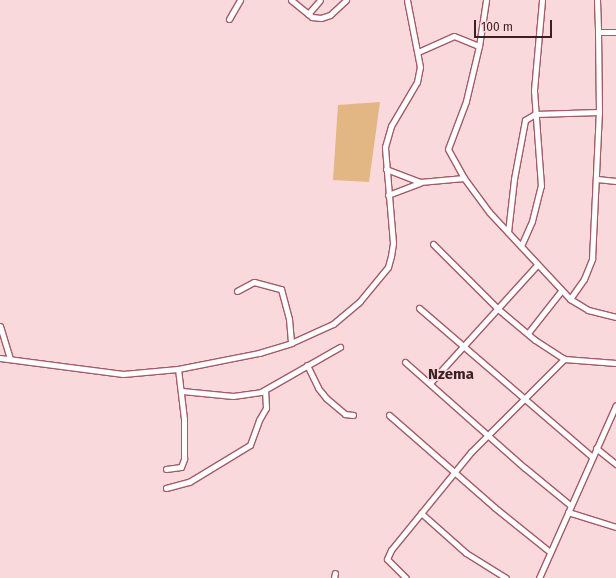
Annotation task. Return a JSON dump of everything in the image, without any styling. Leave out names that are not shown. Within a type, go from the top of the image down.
[{"type":"street","points":[[229,19],[240,0]]},
{"type":"street","points":[[291,0],[308,14],[316,18],[325,17],[346,0]]},
{"type":"street","points":[[308,14],[320,0]]},
{"type":"street","points":[[0,358],[10,358],[58,367],[123,374],[178,369],[259,353],[291,343],[333,324],[369,292],[388,267],[393,243],[385,147],[389,132],[419,75],[418,52],[407,0]]},
{"type":"street","points":[[486,0],[479,46],[466,101],[448,149],[464,178],[508,232],[561,291],[588,310],[616,317]]},
{"type":"street","points":[[521,246],[532,221],[541,186],[534,90],[542,0]]},
{"type":"street","points":[[570,298],[584,279],[590,265],[597,179],[599,112],[598,0]]},
{"type":"street","points":[[598,32],[616,32]]},
{"type":"street","points":[[418,52],[454,36],[479,46]]},
{"type":"street","points":[[508,232],[523,125],[535,114],[599,112]]},
{"type":"street","points":[[386,169],[420,182]]},
{"type":"street","points":[[388,195],[420,182],[464,178]]},
{"type":"street","points":[[597,179],[616,181]]},
{"type":"street","points":[[434,244],[498,309],[528,334],[564,359],[616,363]]},
{"type":"street","points":[[430,383],[537,265]]},
{"type":"street","points":[[236,291],[254,282],[281,289],[289,319],[291,343]]},
{"type":"street","points":[[528,334],[561,291]]},
{"type":"street","points":[[419,308],[592,457]]},
{"type":"street","points":[[0,326],[10,358]]},
{"type":"street","points":[[182,391],[233,396],[265,390],[340,347]]},
{"type":"street","points":[[406,578],[390,566],[387,560],[388,554],[454,471],[564,359]]},
{"type":"street","points":[[405,362],[489,434],[524,468],[570,505]]},
{"type":"street","points":[[307,365],[318,388],[326,398],[345,414],[353,415]]},
{"type":"street","points":[[166,469],[181,467],[184,459],[182,391],[178,369]]},
{"type":"street","points":[[166,488],[189,482],[250,445],[259,420],[266,408],[265,390]]},
{"type":"street","points":[[538,578],[616,405]]},
{"type":"street","points":[[389,415],[550,552]]},
{"type":"street","points":[[596,448],[616,464]]},
{"type":"street","points":[[568,512],[616,527]]},
{"type":"street","points":[[421,513],[466,553],[506,578]]},
{"type":"shaded area","points":[[380,102],[369,182],[333,180],[338,105]]},
{"type":"district","name":"Nzema","points":[[451,375]]}]
